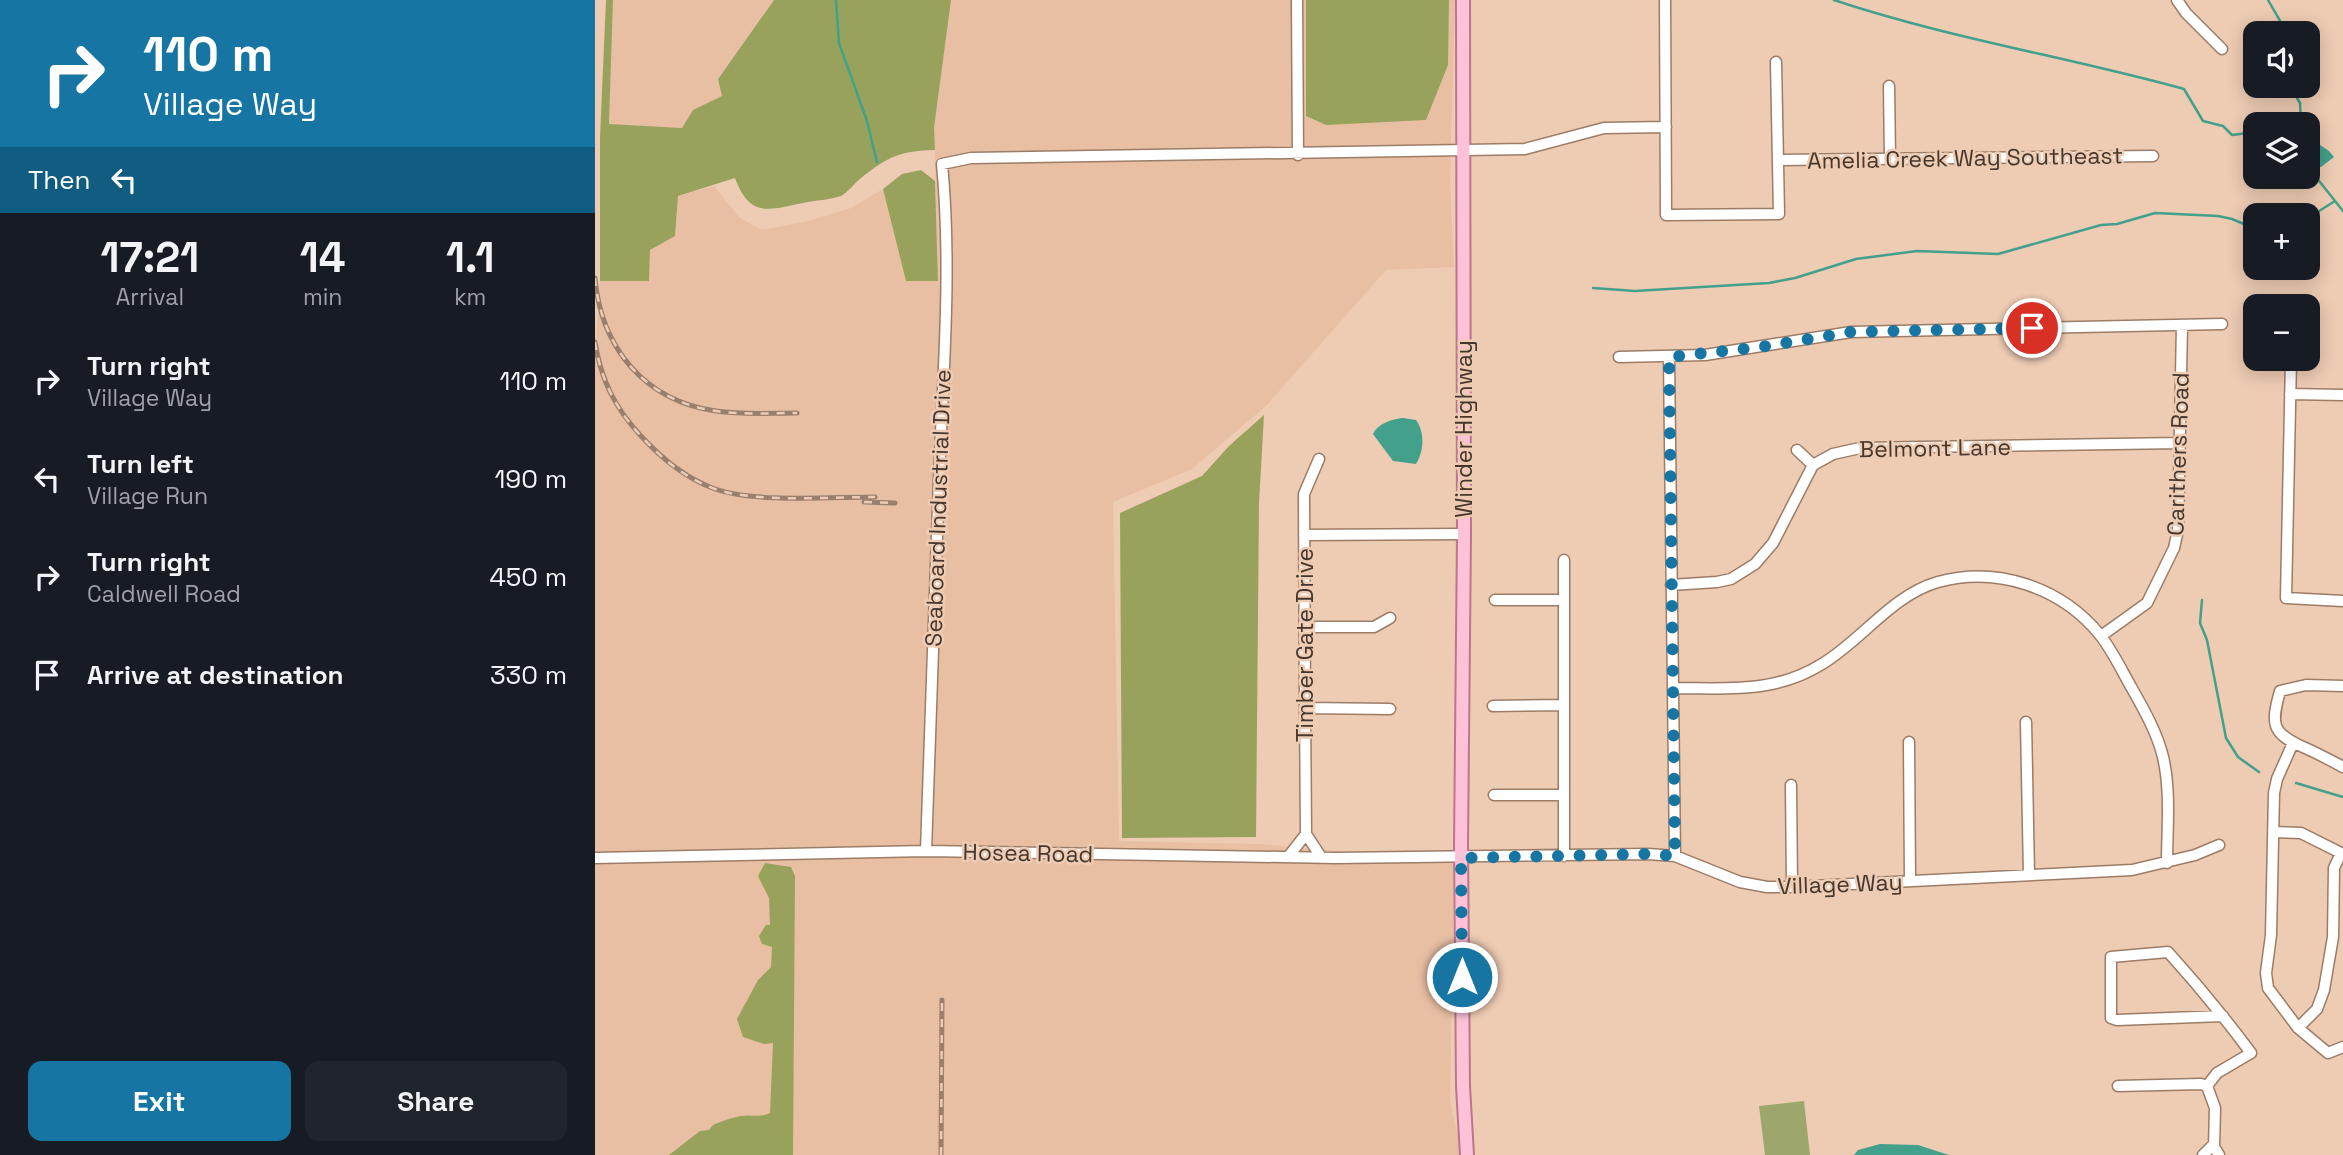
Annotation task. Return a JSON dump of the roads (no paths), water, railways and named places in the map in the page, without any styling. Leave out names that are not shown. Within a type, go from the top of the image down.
[{"type":"main road","name":"Winder Highway","points":[[1463,0],[1464,534],[1461,858],[1463,1086],[1467,1155]]},
{"type":"street","points":[[1297,0],[1298,155],[1525,149],[1604,128],[1665,127]]},
{"type":"street","points":[[1665,0],[1666,215],[1779,214],[1776,62]]},
{"type":"street","points":[[2177,0],[2186,13],[2222,49]]},
{"type":"street","points":[[1889,86],[1889,159]]},
{"type":"street","name":"Seaboard Industrial Drive","points":[[926,851],[943,404],[945,232],[942,164],[971,159],[1298,155]]},
{"type":"street","name":"Amelia Creek Way Southeast","points":[[1778,160],[2153,156]]},
{"type":"street","points":[[1619,356],[1669,357],[1851,332],[2221,324]]},
{"type":"street","name":"Carithers Road","points":[[2101,636],[2147,603],[2174,548],[2178,530],[2182,325]]},
{"type":"street","points":[[1669,357],[1675,856]]},
{"type":"street","points":[[2291,371],[2286,598],[2343,601]]},
{"type":"street","points":[[2290,394],[2343,395]]},
{"type":"street","name":"Belmont Lane","points":[[1813,465],[1833,454],[1860,448],[2180,443]]},
{"type":"street","points":[[1671,585],[1731,579],[1755,564],[1773,543],[1813,465],[1797,450]]},
{"type":"street","name":"Timber Gate Drive","points":[[1306,834],[1304,494],[1318,459]]},
{"type":"street","points":[[1304,535],[1464,534]]},
{"type":"street","points":[[1564,560],[1565,856]]},
{"type":"street","points":[[1673,688],[1750,688],[1794,679],[1823,664],[1910,593],[1937,583],[1966,577],[2015,580],[2053,596],[2081,615],[2101,636],[2147,715],[2163,758],[2167,807],[2167,863]]},
{"type":"street","points":[[1495,600],[1563,600]]},
{"type":"street","points":[[1304,627],[1374,627],[1390,618]]},
{"type":"street","points":[[2343,686],[2306,685],[2280,691],[2274,712],[2276,727],[2287,741],[2343,767]]},
{"type":"street","points":[[1493,706],[1564,705]]},
{"type":"street","points":[[1305,708],[1390,709]]},
{"type":"street","points":[[2026,722],[2029,875]]},
{"type":"street","points":[[1909,742],[1910,881]]},
{"type":"street","points":[[2293,743],[2277,779],[2274,793],[2268,988],[2298,1028],[2328,1053],[2343,1046]]},
{"type":"street","points":[[1791,785],[1792,887]]},
{"type":"street","points":[[1495,795],[1564,794]]},
{"type":"street","points":[[2273,832],[2301,833],[2342,853],[2334,869],[2333,936],[2324,990],[2317,1009],[2298,1028]]},
{"type":"street","points":[[1288,857],[1306,834],[1321,857]]},
{"type":"street","name":"Village Way","points":[[1461,858],[1648,854],[1675,856],[1740,883],[1792,887],[2132,870],[2196,855],[2219,845]]},
{"type":"street","name":"Hosea Road","points":[[595,858],[926,851],[1461,858]]},
{"type":"street","points":[[2207,1086],[2217,1073],[2251,1053],[2223,1016],[2168,952],[2111,957],[2111,1018],[2117,1020],[2223,1016]]},
{"type":"street","points":[[2118,1086],[2207,1086]]},
{"type":"street","points":[[2207,1086],[2215,1108],[2214,1144],[2218,1155]]},
{"type":"street","points":[[2203,1155],[2214,1144]]},
{"type":"water","points":[[2320,145],[2334,157],[2320,167]]},
{"type":"water","points":[[1403,418],[1416,420],[1421,430],[1422,448],[1416,464],[1393,461],[1373,434],[1385,423]]},
{"type":"water","points":[[1880,1144],[1918,1145],[1949,1155],[1854,1155],[1858,1150]]},
{"type":"waterway","points":[[836,0],[839,43],[867,121],[877,162]]},
{"type":"waterway","points":[[1834,0],[1920,25],[2184,89],[2203,121],[2223,126],[2232,135],[2243,134]]},
{"type":"waterway","points":[[2268,0],[2280,21]]},
{"type":"waterway","points":[[2297,98],[2300,112]]},
{"type":"waterway","points":[[2320,182],[2343,211]]},
{"type":"waterway","points":[[2320,210],[2335,201]]},
{"type":"waterway","points":[[1593,288],[1635,291],[1769,283],[1856,259],[1917,251],[1998,254],[2155,213],[2218,216],[2243,224]]},
{"type":"waterway","points":[[2202,600],[2200,623],[2207,640],[2226,738],[2238,757],[2259,772]]},
{"type":"waterway","points":[[2296,783],[2343,797]]},
{"type":"railway","points":[[595,278],[606,326],[617,348],[631,367],[648,383],[668,396],[716,411],[797,413]]},
{"type":"railway","points":[[595,342],[605,381],[624,415],[657,452],[694,479],[715,489],[751,496],[875,497]]},
{"type":"railway","points":[[864,502],[895,503]]},
{"type":"railway","points":[[941,1155],[942,1000]]}]
